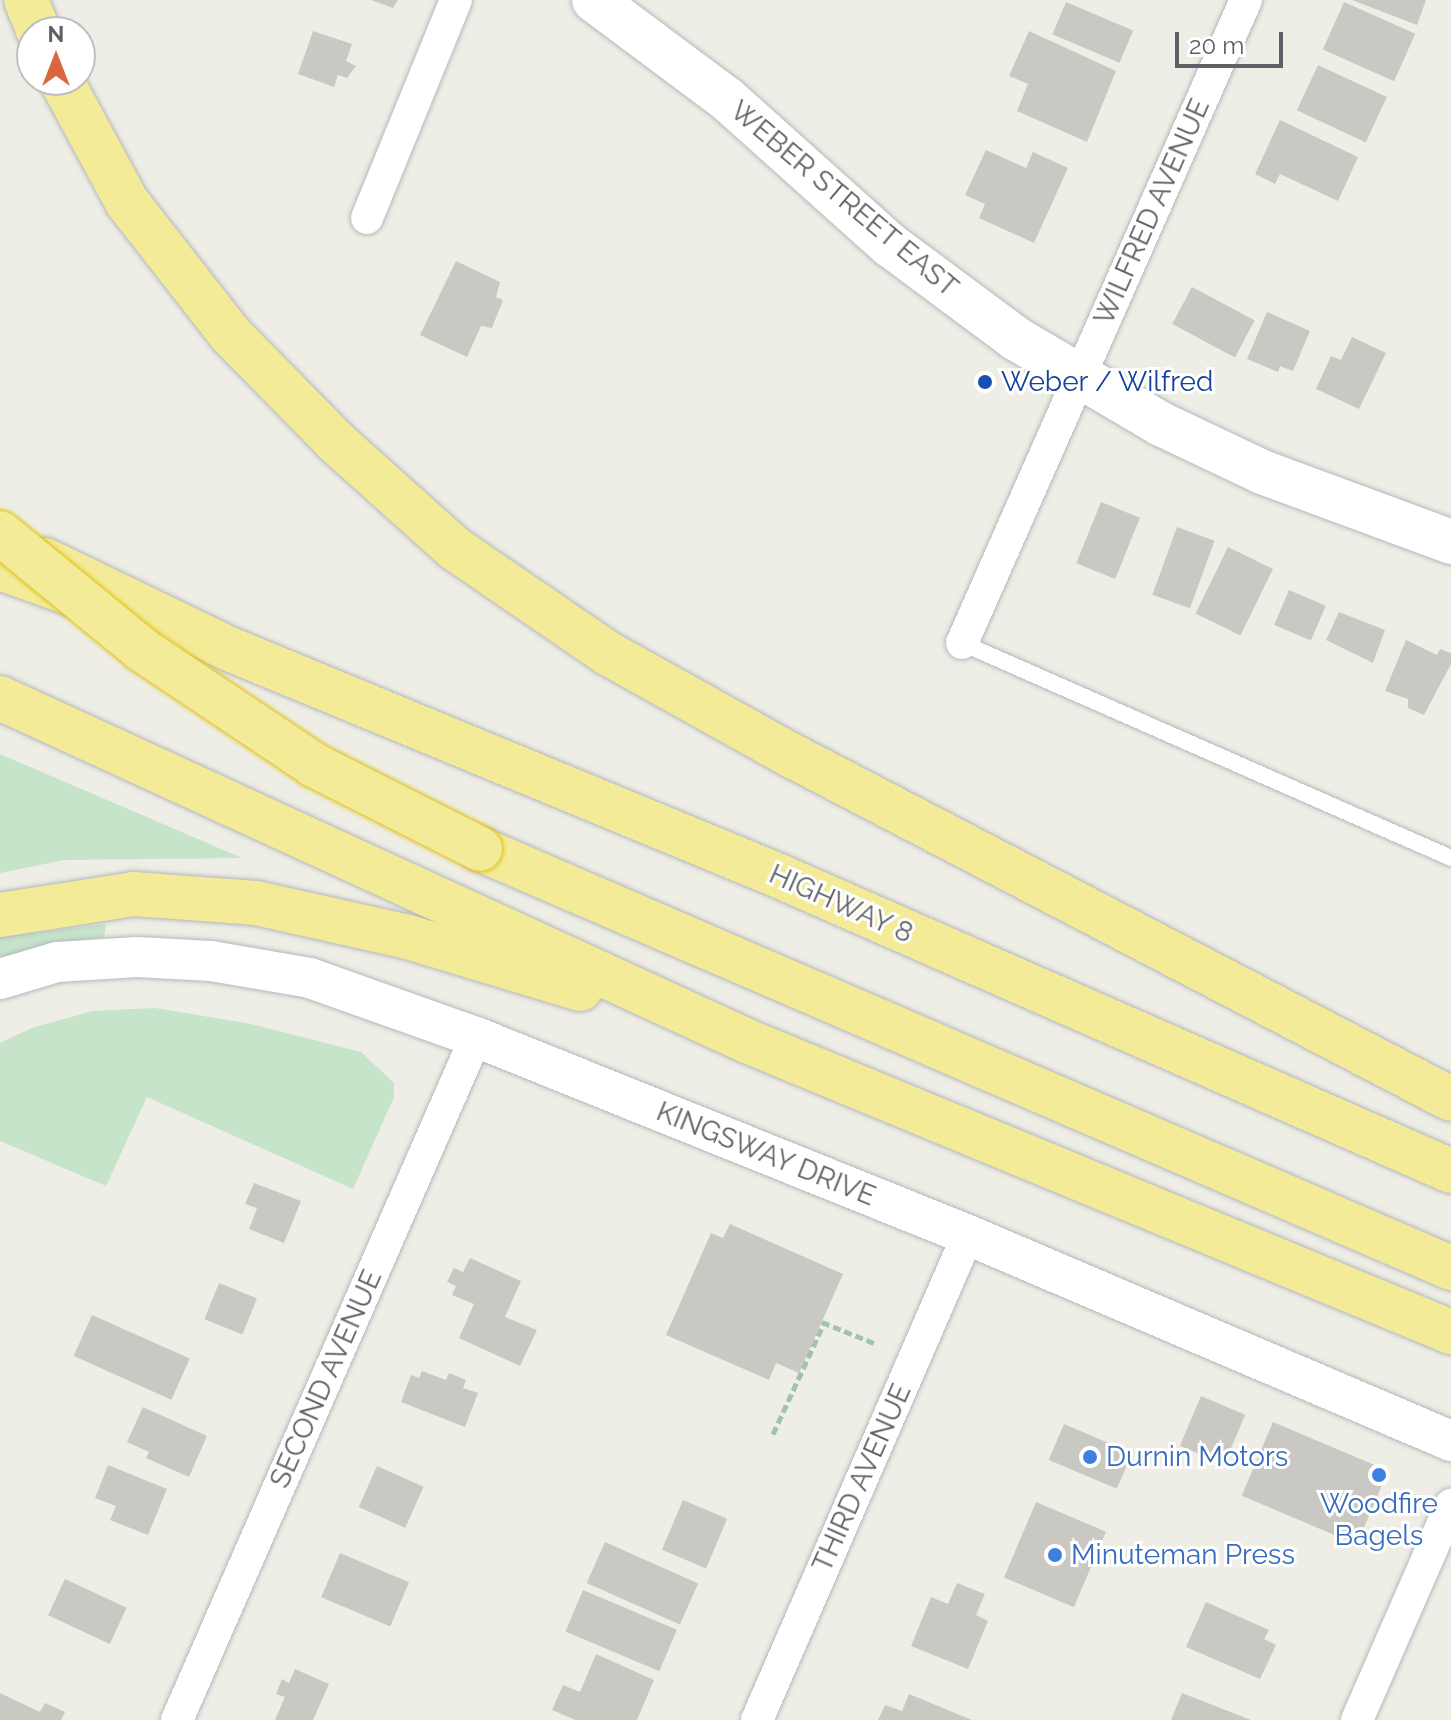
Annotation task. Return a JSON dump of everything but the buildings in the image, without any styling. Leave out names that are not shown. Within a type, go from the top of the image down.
[{"type":"highway","points":[[70,96],[127,202],[230,334],[336,442],[454,548],[609,654],[783,751],[1451,1099]]},
{"type":"highway","points":[[0,536],[227,648]]},
{"type":"highway","points":[[0,536],[141,649],[314,765],[480,849],[1451,1268]]},
{"type":"highway","points":[[0,568],[227,648]]},
{"type":"highway","name":"HIGHWAY 8","points":[[227,648],[779,876],[1451,1171]]},
{"type":"highway","points":[[0,698],[747,1041],[1451,1332]]},
{"type":"highway","points":[[0,915],[134,894],[256,903],[408,937],[747,1041]]},
{"type":"main road","name":"WEBER STREET EAST","points":[[594,0],[727,99],[890,245],[1015,338],[1161,424],[1262,472],[1451,542]]},
{"type":"street","points":[[367,218],[456,0]]},
{"type":"street","name":"WILFRED AVENUE","points":[[962,643],[1246,0]]},
{"type":"street","name":"KINGSWAY DRIVE","points":[[0,979],[57,962],[137,957],[211,961],[310,978],[476,1037],[968,1235],[1451,1441]]},
{"type":"street","name":"SECOND AVENUE","points":[[177,1720],[476,1037]]},
{"type":"street","name":"THIRD AVENUE","points":[[757,1720],[968,1235]]},
{"type":"street","points":[[1357,1720],[1451,1505]]},
{"type":"lane","points":[[962,643],[1451,858]]},
{"type":"path","points":[[773,1434],[823,1322],[874,1343]]},
{"type":"green space","points":[[0,754],[242,858],[64,860],[0,873]]},
{"type":"green space","points":[[106,924],[104,937],[52,944],[0,961],[0,937]]},
{"type":"green space","points":[[155,1008],[251,1024],[361,1052],[394,1083],[394,1097],[353,1189],[147,1097],[106,1186],[0,1141],[0,1043],[32,1028],[92,1011]]},
{"type":"place","name":"Weber / Wilfred","points":[[985,382]]},
{"type":"place","name":"Durnin Motors","points":[[1090,1457]]},
{"type":"place","name":"Woodfire Bagels","points":[[1379,1475]]},
{"type":"place","name":"Minuteman Press","points":[[1055,1555]]}]
